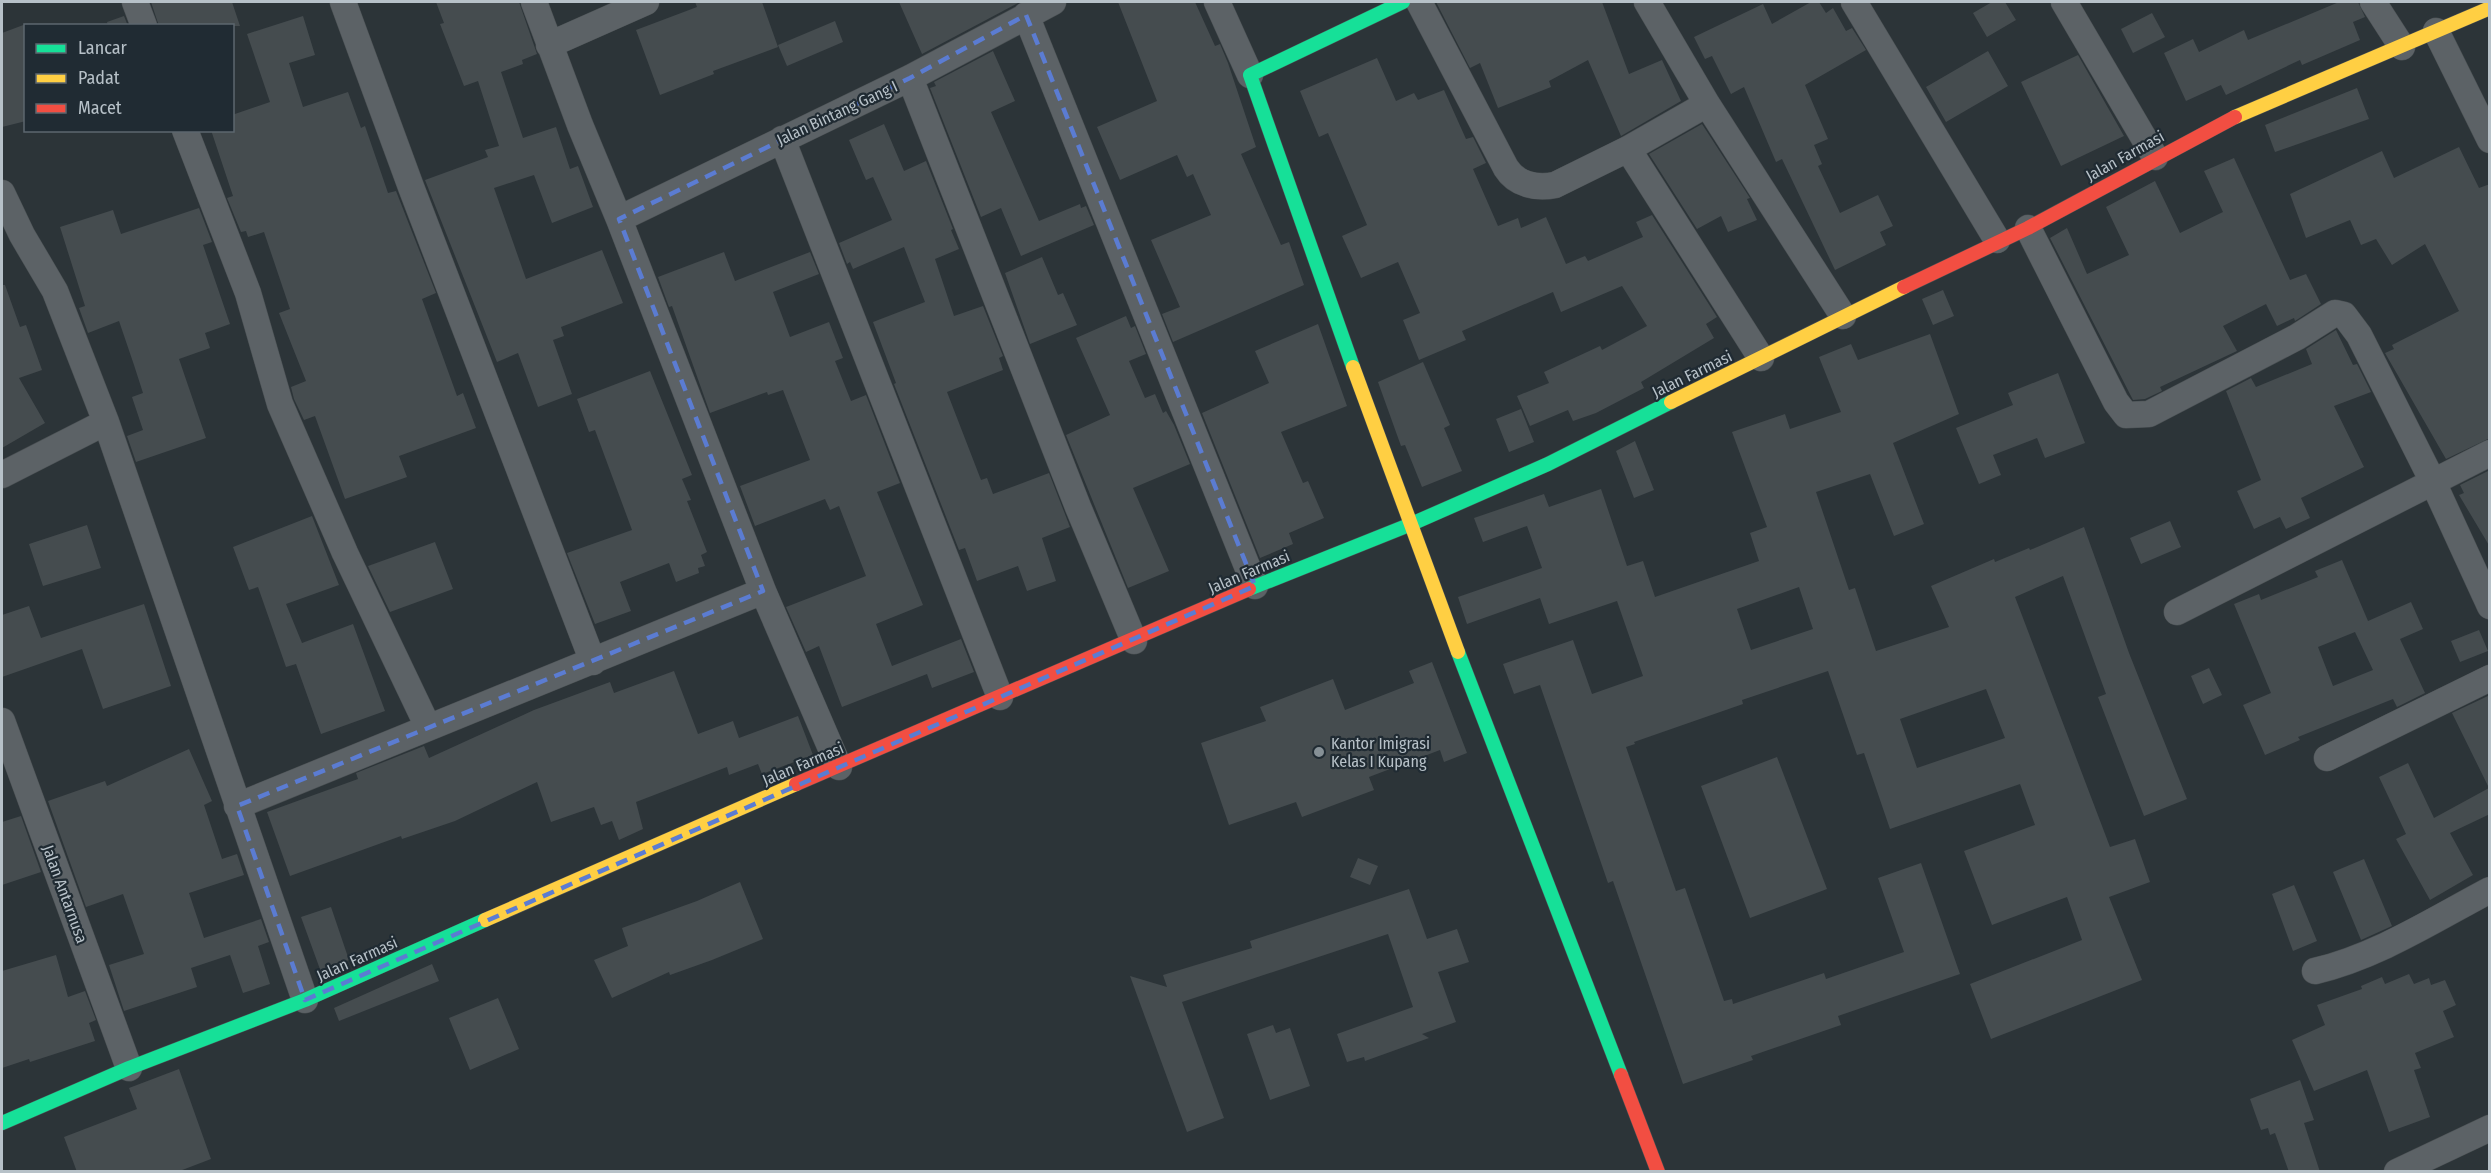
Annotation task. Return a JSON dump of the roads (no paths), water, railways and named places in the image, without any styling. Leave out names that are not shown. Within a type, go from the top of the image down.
[{"type":"street","points":[[135,2],[143,24]]},
{"type":"street","points":[[343,2],[593,662]]},
{"type":"street","points":[[534,2],[763,591],[838,767]]},
{"type":"street","points":[[549,45],[646,2]]},
{"type":"street","name":"Jalan Bintang Gang I","points":[[619,219],[910,78],[1053,2]]},
{"type":"street","points":[[1217,2],[1250,75],[1409,525],[1658,1172]]},
{"type":"street","points":[[1250,75],[1403,2]]},
{"type":"street","points":[[1419,2],[1511,176],[1519,181],[1546,187],[1628,149],[1707,104]]},
{"type":"street","points":[[1647,2],[1707,104],[1843,316]]},
{"type":"street","points":[[1854,2],[1997,240]]},
{"type":"street","points":[[2064,2],[2155,158]]},
{"type":"street","points":[[2373,2],[2402,46]]},
{"type":"street","name":"Jalan Farmasi","points":[[2,1123],[129,1068],[305,1000],[601,868],[1134,641],[1255,586],[1409,525],[1548,464],[1997,240],[2028,228],[2228,120],[2490,8]]},
{"type":"street","points":[[1026,15],[1255,586]]},
{"type":"street","points":[[2436,31],[2490,140]]},
{"type":"street","points":[[910,78],[1078,507],[1134,641]]},
{"type":"street","points":[[186,132],[248,293],[280,404],[345,553],[428,727]]},
{"type":"street","points":[[782,139],[1000,697]]},
{"type":"street","points":[[1628,149],[1761,358]]},
{"type":"street","points":[[2,193],[22,235],[56,291],[106,422],[305,1000]]},
{"type":"street","points":[[2028,228],[2116,402],[2126,415],[2149,414],[2297,337],[2336,313],[2344,315],[2359,334],[2433,482],[2490,606]]},
{"type":"street","points":[[2,475],[106,422]]},
{"type":"street","points":[[2177,612],[2490,453]]},
{"type":"street","points":[[237,806],[763,591]]},
{"type":"street","points":[[2327,758],[2490,678]]},
{"type":"street","name":"Jalan Antarnusa","points":[[2,721],[129,1068]]},
{"type":"street","points":[[2315,971],[2339,966],[2388,946],[2490,890]]},
{"type":"street","points":[[2397,1172],[2490,1128]]},
{"type":"place","name":"Kantor Imigrasi Kelas I Kupang","points":[[1319,752]]}]
